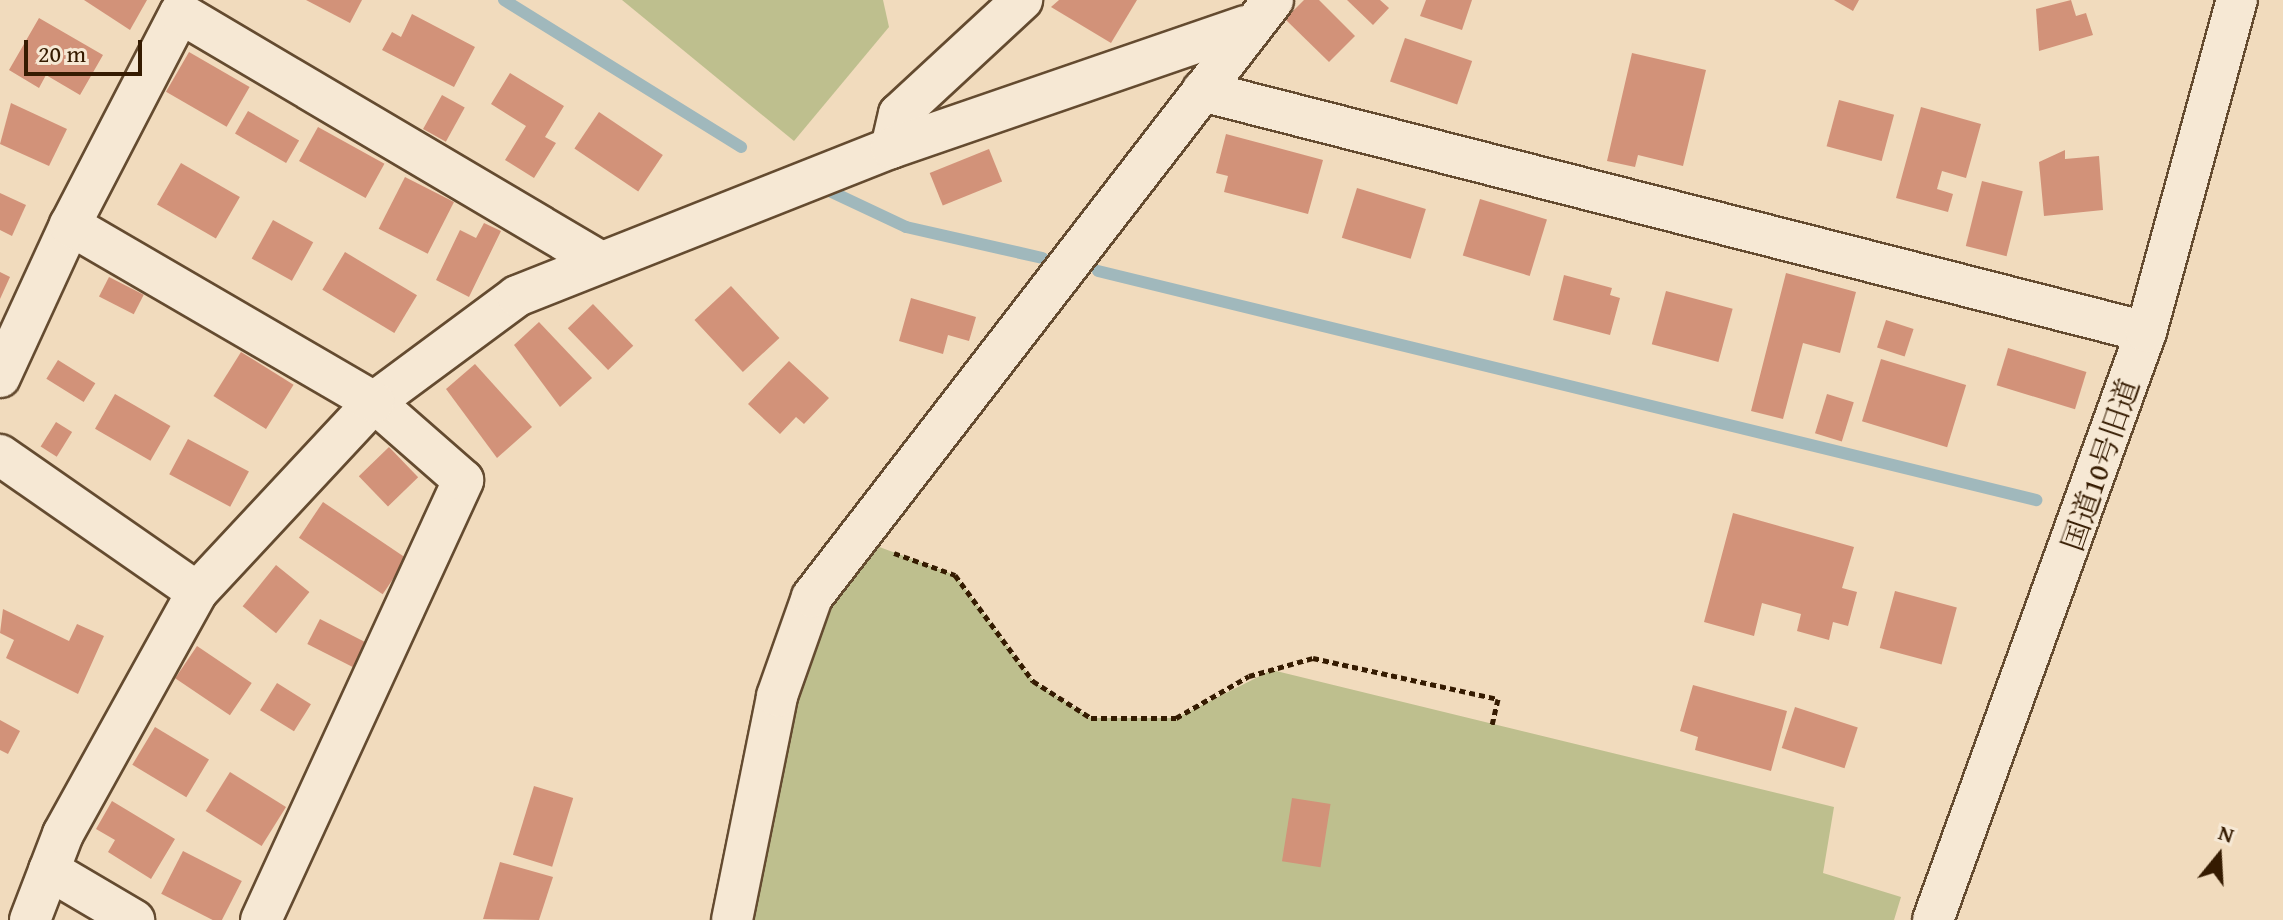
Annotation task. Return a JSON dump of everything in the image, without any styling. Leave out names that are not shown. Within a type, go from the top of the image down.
[{"type":"street","points":[[891,148],[899,114],[1022,0]]},
{"type":"street","name":"国道10号旧道","points":[[1933,920],[2146,332],[2237,0]]},
{"type":"street","points":[[0,377],[70,225],[180,13],[598,260]]},
{"type":"street","points":[[30,920],[49,870],[197,592],[374,402],[517,296],[598,260],[891,148],[1259,13]]},
{"type":"street","points":[[732,920],[777,696],[812,597],[1259,13]]},
{"type":"street","points":[[1202,91],[2146,332]]},
{"type":"street","points":[[70,225],[374,402],[463,480],[261,920]]},
{"type":"street","points":[[0,455],[197,592]]},
{"type":"street","points":[[49,870],[134,920]]},
{"type":"path","points":[[855,538],[955,575],[1033,681],[1091,718],[1176,718],[1249,676],[1313,658],[1498,699],[1492,724]]},
{"type":"green space","points":[[622,0],[883,0],[889,27],[794,141]]},
{"type":"green space","points":[[855,538],[955,575],[1033,681],[1091,718],[1176,718],[1272,670],[1834,807],[1823,873],[1901,897],[1894,920],[732,920],[777,696]]},
{"type":"building","points":[[84,0],[147,0],[130,30]]},
{"type":"building","points":[[306,0],[362,0],[350,23]]},
{"type":"building","points":[[1059,0],[1137,0],[1111,43],[1051,7]]},
{"type":"building","points":[[1304,0],[1319,0],[1355,36],[1329,62],[1285,19]]},
{"type":"building","points":[[1347,0],[1380,0],[1389,8],[1373,25]]},
{"type":"building","points":[[1426,0],[1472,0],[1462,30],[1420,16]]},
{"type":"building","points":[[1834,0],[1859,0],[1853,11]]},
{"type":"building","points":[[2071,0],[2076,16],[2086,13],[2093,35],[2039,51],[2036,9]]},
{"type":"building","points":[[412,14],[475,47],[454,87],[382,50],[392,32],[401,37]]},
{"type":"building","points":[[39,18],[103,55],[80,95],[46,75],[39,88],[9,70]]},
{"type":"building","points":[[1405,38],[1472,61],[1457,105],[1390,81]]},
{"type":"building","points":[[189,52],[250,87],[227,127],[166,92]]},
{"type":"building","points":[[1632,53],[1706,70],[1683,166],[1638,155],[1635,167],[1607,161]]},
{"type":"building","points":[[510,73],[564,106],[545,137],[556,143],[534,178],[505,160],[526,126],[491,104]]},
{"type":"building","points":[[442,95],[465,108],[446,142],[423,129]]},
{"type":"building","points":[[1839,100],[1894,115],[1882,161],[1827,146]]},
{"type":"building","points":[[11,103],[67,129],[49,166],[0,144]]},
{"type":"building","points":[[1921,107],[1981,124],[1966,178],[1942,171],[1937,189],[1953,194],[1948,212],[1896,198]]},
{"type":"building","points":[[248,111],[299,140],[286,163],[235,134]]},
{"type":"building","points":[[599,112],[663,155],[638,192],[574,148]]},
{"type":"building","points":[[318,127],[384,164],[366,198],[299,161]]},
{"type":"building","points":[[1226,134],[1323,160],[1308,214],[1224,192],[1228,176],[1216,173]]},
{"type":"building","points":[[989,149],[1002,181],[943,205],[930,173]]},
{"type":"building","points":[[2065,150],[2065,159],[2099,156],[2103,210],[2044,216],[2039,162]]},
{"type":"building","points":[[181,163],[240,197],[216,239],[157,205]]},
{"type":"building","points":[[405,177],[454,202],[428,254],[379,229]]},
{"type":"building","points":[[1982,181],[2023,191],[2007,256],[1966,246]]},
{"type":"building","points":[[1357,188],[1426,209],[1411,259],[1342,238]]},
{"type":"building","points":[[0,193],[26,205],[12,236],[0,230]]},
{"type":"building","points":[[1480,199],[1547,219],[1530,276],[1463,255]]},
{"type":"building","points":[[273,220],[313,242],[292,281],[252,258]]},
{"type":"building","points":[[484,223],[501,231],[469,297],[436,280],[460,230],[476,238]]},
{"type":"building","points":[[345,252],[417,295],[394,333],[322,290]]},
{"type":"building","points":[[0,272],[10,277],[0,299]]},
{"type":"building","points":[[1786,273],[1856,292],[1840,353],[1803,343],[1783,419],[1751,411]]},
{"type":"building","points":[[1564,275],[1612,288],[1610,295],[1620,298],[1610,335],[1553,320]]},
{"type":"building","points":[[109,277],[144,295],[134,314],[99,297]]},
{"type":"building","points":[[731,286],[779,338],[743,372],[694,320]]},
{"type":"building","points":[[1666,291],[1733,309],[1718,362],[1652,344]]},
{"type":"building","points":[[911,298],[976,317],[969,341],[948,335],[943,354],[899,341]]},
{"type":"building","points":[[593,304],[633,346],[608,370],[568,328]]},
{"type":"building","points":[[1886,320],[1914,329],[1905,357],[1877,348]]},
{"type":"building","points":[[539,322],[592,378],[560,407],[514,345]]},
{"type":"building","points":[[2008,348],[2086,372],[2075,409],[1997,385]]},
{"type":"building","points":[[241,352],[294,385],[266,429],[213,396]]},
{"type":"building","points":[[1881,359],[1966,385],[1947,447],[1862,421]]},
{"type":"building","points":[[58,360],[95,383],[84,402],[46,379]]},
{"type":"building","points":[[789,361],[829,398],[804,424],[796,417],[780,434],[748,404]]},
{"type":"building","points":[[475,364],[532,427],[497,458],[446,389]]},
{"type":"building","points":[[115,394],[170,426],[150,461],[95,429]]},
{"type":"building","points":[[1827,394],[1854,402],[1842,441],[1815,433]]},
{"type":"building","points":[[56,422],[72,432],[57,457],[41,447]]},
{"type":"building","points":[[188,439],[249,471],[230,507],[169,474]]},
{"type":"building","points":[[389,447],[418,477],[388,506],[359,476]]},
{"type":"building","points":[[323,502],[407,558],[383,594],[299,538]]},
{"type":"building","points":[[1733,513],[1854,547],[1842,588],[1857,592],[1848,626],[1833,622],[1829,640],[1797,631],[1801,614],[1762,603],[1754,636],[1704,622]]},
{"type":"building","points":[[276,565],[309,592],[276,633],[243,606]]},
{"type":"building","points":[[1895,591],[1957,608],[1942,665],[1880,648]]},
{"type":"building","points":[[3,609],[69,641],[77,624],[104,636],[78,694],[6,658],[14,640],[0,633]]},
{"type":"building","points":[[320,619],[365,642],[353,667],[307,644]]},
{"type":"building","points":[[197,646],[252,683],[230,715],[175,678]]},
{"type":"building","points":[[277,683],[311,704],[294,731],[260,710]]},
{"type":"building","points":[[1693,685],[1787,711],[1771,771],[1695,750],[1698,737],[1680,731]]},
{"type":"building","points":[[1795,707],[1858,727],[1844,768],[1782,748]]},
{"type":"building","points":[[0,720],[20,731],[8,754],[0,750]]},
{"type":"building","points":[[155,727],[209,759],[186,797],[132,765]]},
{"type":"building","points":[[230,772],[286,807],[262,846],[206,811]]},
{"type":"building","points":[[534,786],[573,798],[552,867],[513,855]]},
{"type":"building","points":[[1292,798],[1331,804],[1321,867],[1282,861]]},
{"type":"building","points":[[112,801],[175,839],[151,879],[108,852],[115,840],[96,829]]},
{"type":"building","points":[[183,851],[242,881],[222,920],[213,920],[161,894]]},
{"type":"building","points":[[500,862],[553,877],[539,920],[483,919]]},
{"type":"waterway","points":[[504,0],[741,147]]},
{"type":"waterway","points":[[819,186],[906,227],[1043,258]]},
{"type":"waterway","points":[[1098,271],[2036,500]]}]
